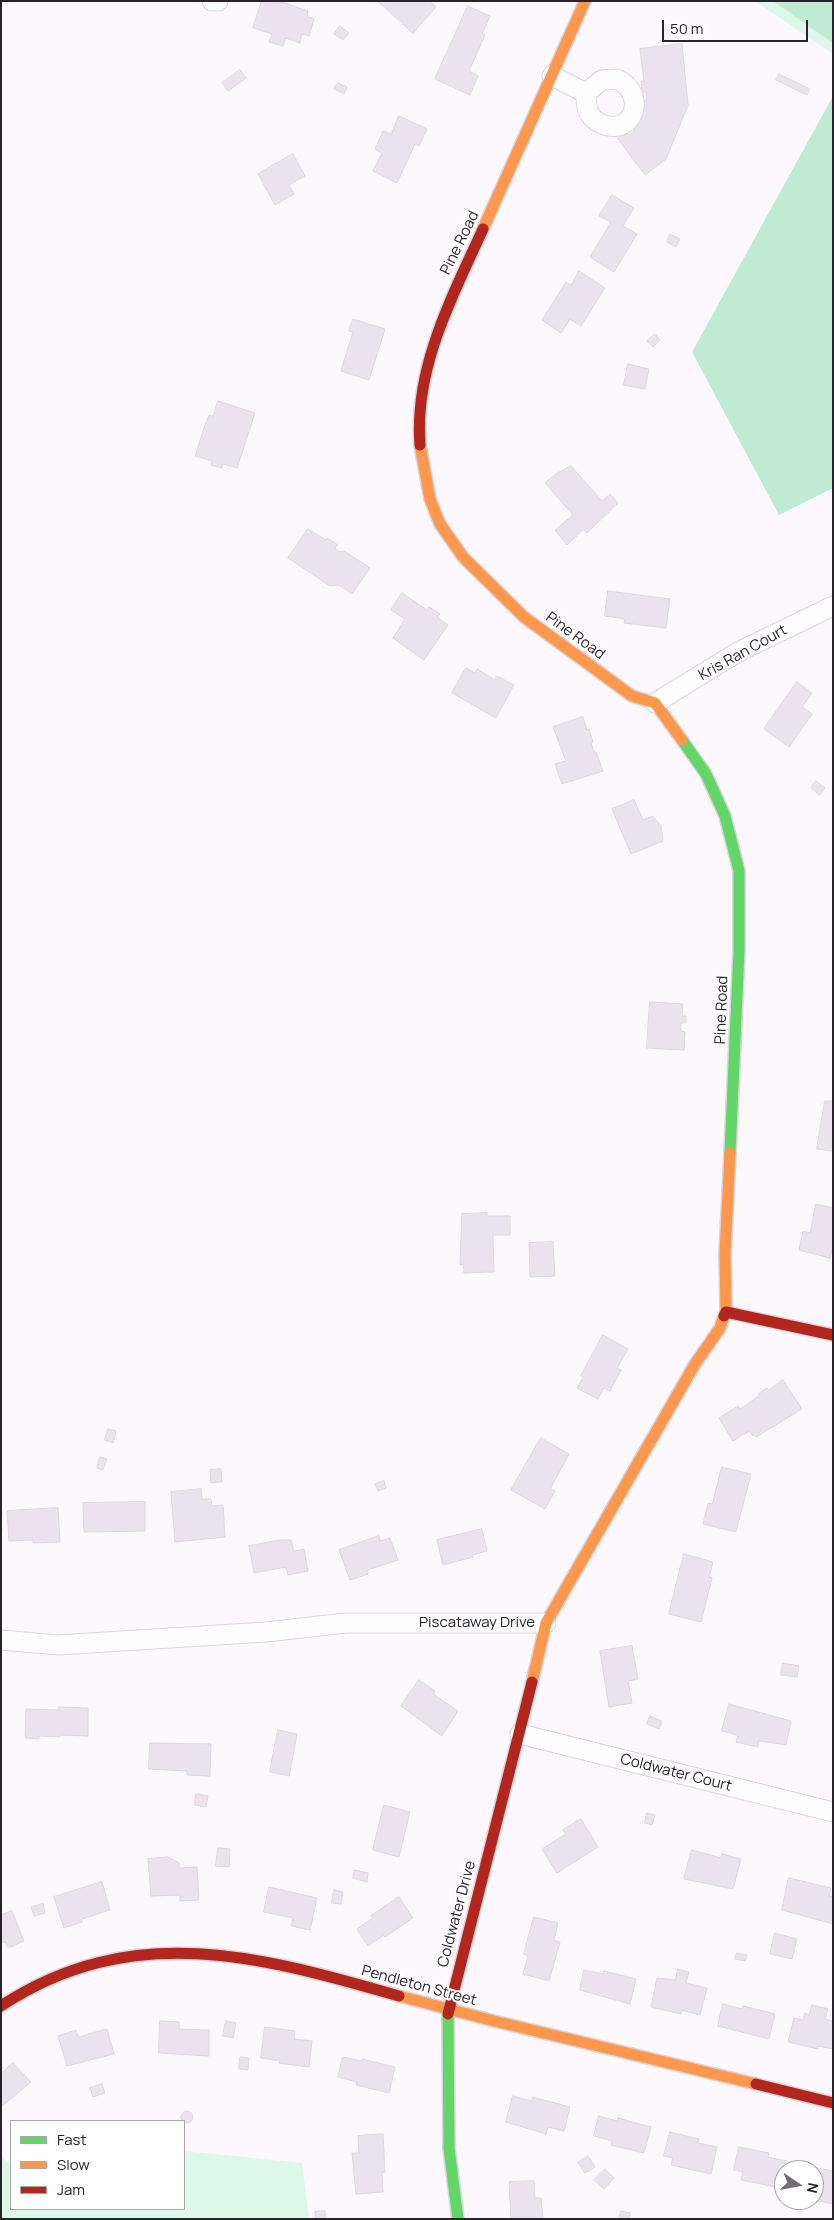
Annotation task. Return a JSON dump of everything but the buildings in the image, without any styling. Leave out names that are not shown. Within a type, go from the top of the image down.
[{"type":"street","points":[[212,1],[218,1]]},
{"type":"street","name":"Pine Road","points":[[585,1],[506,181],[451,295],[433,343],[425,376],[419,432],[425,480],[440,524],[450,541],[524,617],[632,696],[655,704],[706,774],[725,816],[739,872],[739,951],[726,1254],[726,1312]]},
{"type":"street","points":[[552,76],[586,93]]},
{"type":"street","name":"Kris Ran Court","points":[[655,704],[738,652],[833,606]]},
{"type":"street","points":[[726,1312],[833,1335]]},
{"type":"street","name":"Piscataway Drive","points":[[1,1640],[58,1645],[266,1632],[346,1623],[546,1623],[695,1364],[720,1328],[726,1312]]},
{"type":"street","name":"Coldwater Drive","points":[[458,2219],[449,2148],[448,2010],[520,1734],[546,1623]]},
{"type":"street","name":"Coldwater Court","points":[[520,1734],[833,1812]]},
{"type":"street","name":"Pendleton Street","points":[[1,2006],[35,1986],[73,1968],[112,1958],[175,1953],[235,1957],[284,1966],[448,2010],[833,2103]]},
{"type":"green space","points":[[755,1],[833,1],[833,54]]},
{"type":"green space","points":[[773,1],[833,1],[833,43]]},
{"type":"green space","points":[[833,96],[833,488],[779,515],[692,352]]},
{"type":"green space","points":[[185,2151],[302,2163],[309,2219],[1,2219],[1,2156],[10,2165],[10,2210],[185,2210]]},
{"type":"traffic: fast","points":[[682,740],[706,774],[725,816],[739,871],[739,951],[730,1153]]},
{"type":"traffic: fast","points":[[448,2014],[449,2148],[458,2219]]},
{"type":"traffic: slow","points":[[483,229],[585,1]]},
{"type":"traffic: slow","points":[[420,445],[430,499],[440,524],[463,557],[524,617],[632,696],[655,703],[682,740]]},
{"type":"traffic: slow","points":[[726,1312],[725,1254],[730,1153]]},
{"type":"traffic: slow","points":[[532,1682],[546,1623],[695,1364],[720,1328],[724,1316]]},
{"type":"traffic: slow","points":[[399,1996],[494,2021],[756,2084]]},
{"type":"traffic: jam","points":[[420,445],[420,416],[423,388],[429,361],[448,307],[483,229]]},
{"type":"traffic: jam","points":[[724,1316],[726,1312],[833,1335]]},
{"type":"traffic: jam","points":[[448,2014],[532,1682]]},
{"type":"traffic: jam","points":[[1,2006],[50,1979],[99,1963],[148,1954],[197,1954],[247,1959],[347,1981],[399,1996]]},
{"type":"traffic: jam","points":[[756,2084],[833,2103]]}]
